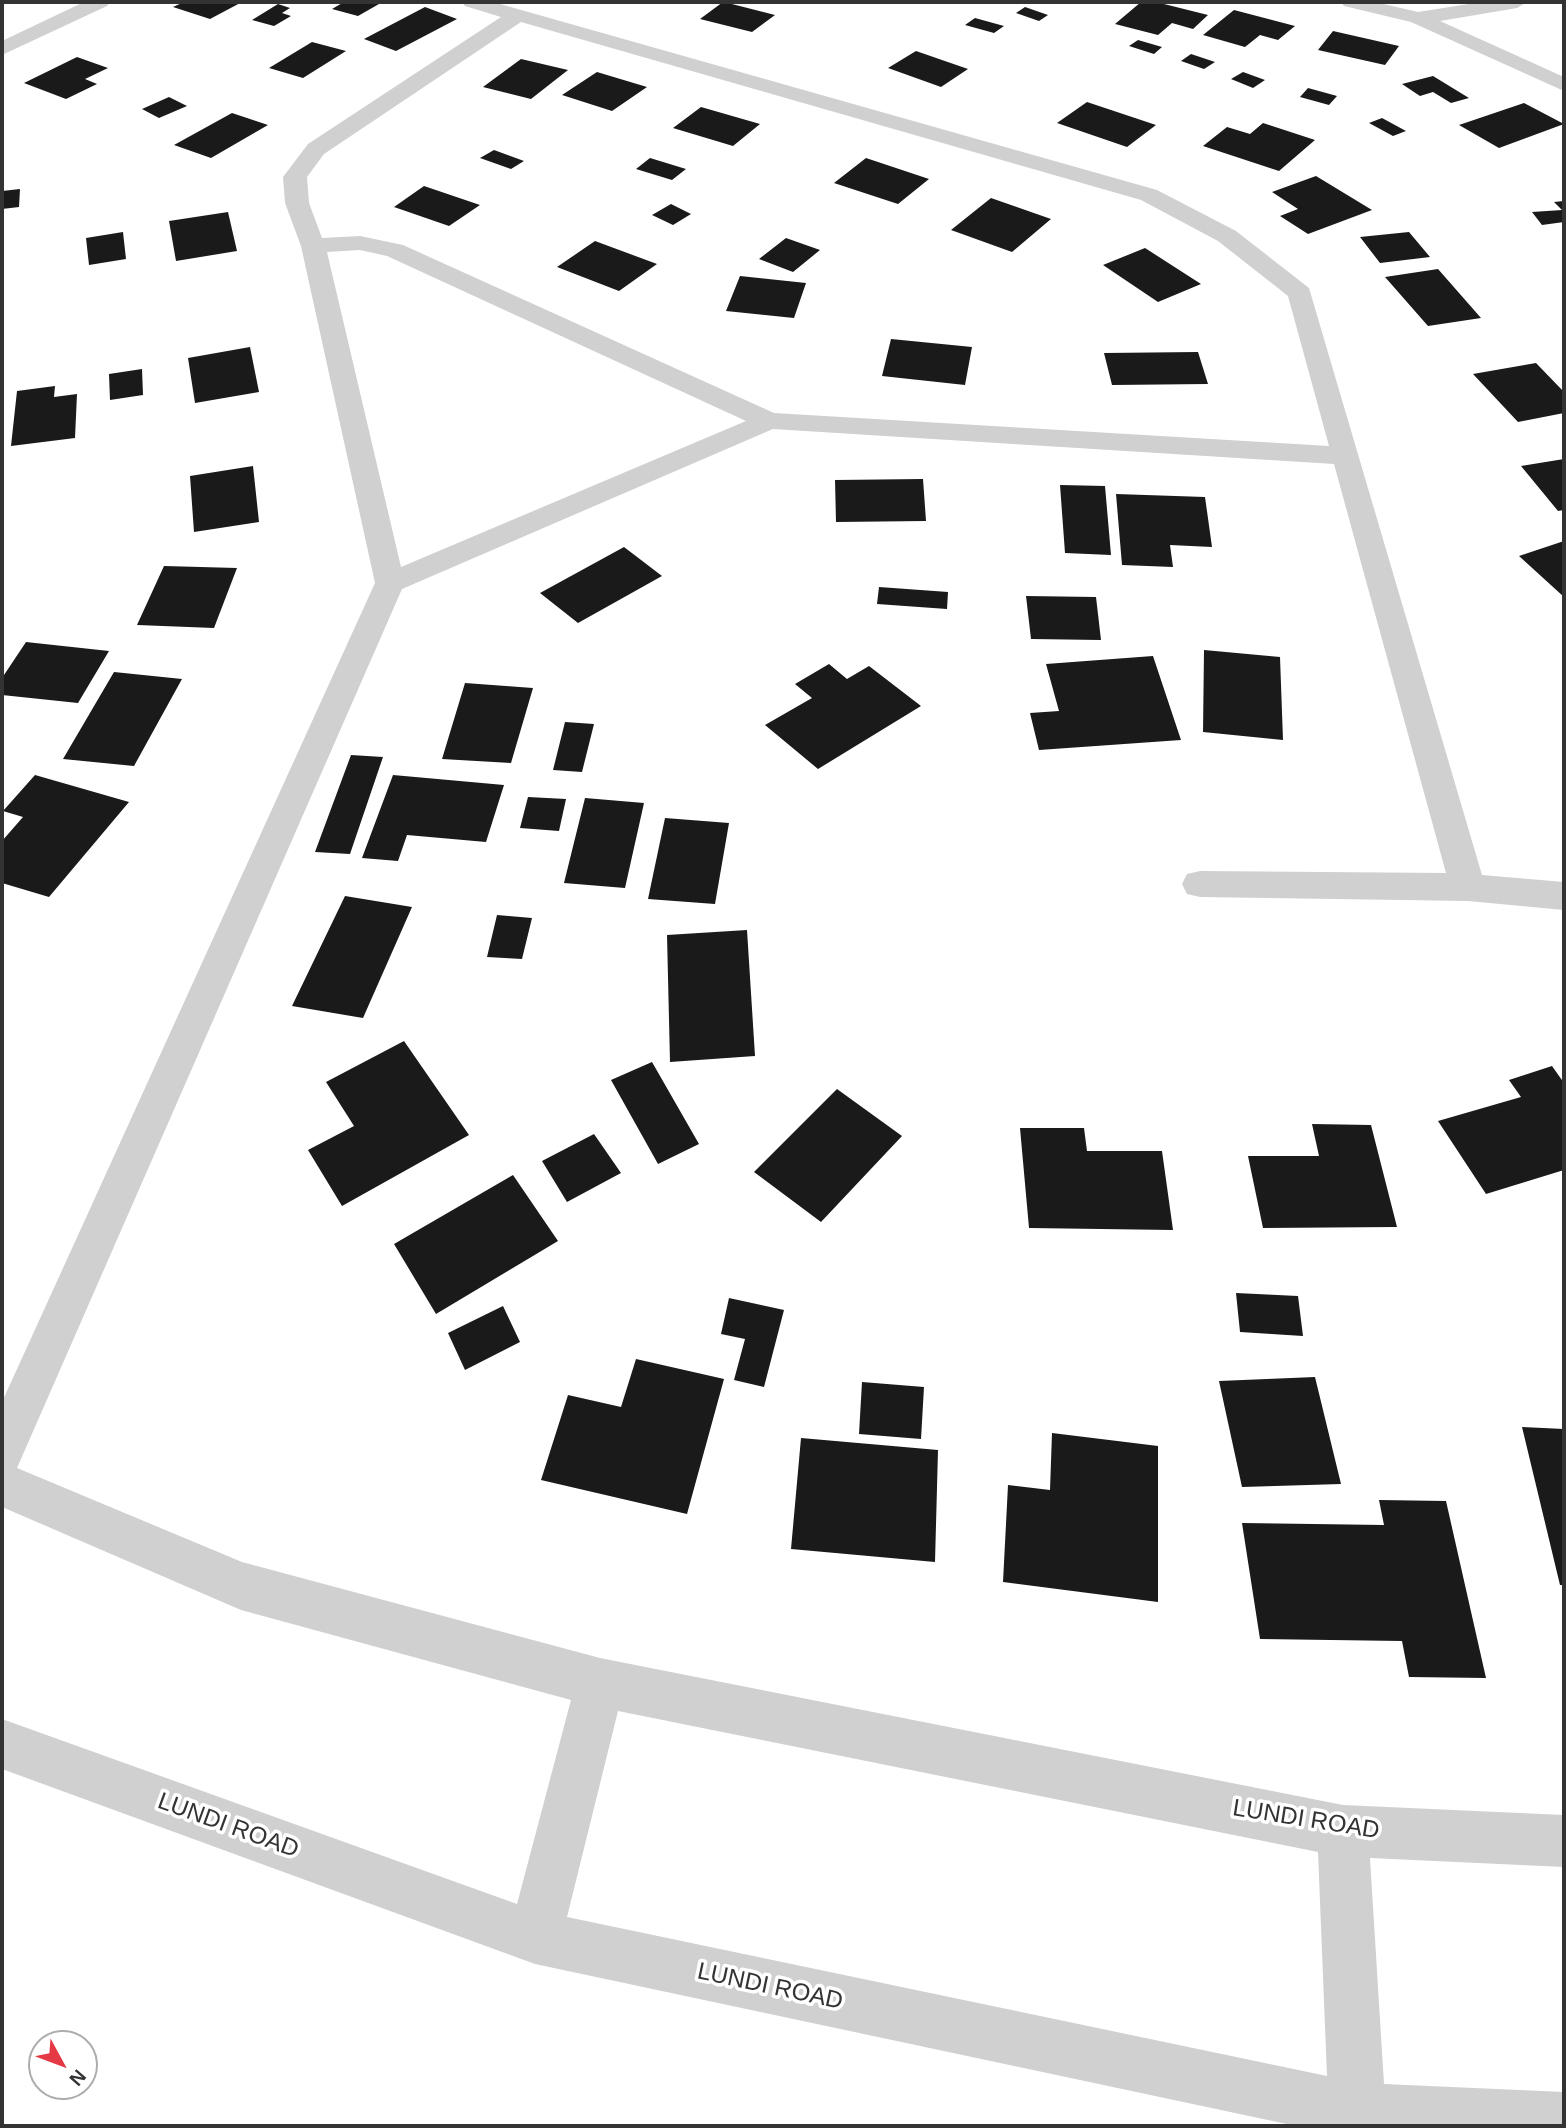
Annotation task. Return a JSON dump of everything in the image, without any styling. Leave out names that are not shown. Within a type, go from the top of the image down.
[{"type":"street","points":[[2,49],[100,2]]},
{"type":"street","points":[[472,2],[1149,195],[1227,236],[1300,293],[1468,887]]},
{"type":"street","points":[[1351,2],[1418,18],[1564,85]]},
{"type":"street","points":[[1418,18],[1517,2]]},
{"type":"street","points":[[2,1452],[390,583],[313,246],[297,203],[295,177],[316,149],[518,15]]},
{"type":"street","points":[[313,246],[360,243],[394,250],[769,421],[1347,456]]},
{"type":"street","points":[[390,583],[769,421]]},
{"type":"street","points":[[1200,884],[1468,887],[1564,896]]},
{"type":"street","name":"LUNDI ROAD","points":[[2,1484],[241,1586],[600,1683],[1343,1831],[1564,1841]]},
{"type":"street","points":[[535,1937],[600,1683]]},
{"type":"street","name":"LUNDI ROAD","points":[[2,1744],[535,1937],[1357,2111],[1564,2120]]},
{"type":"street","points":[[1343,1831],[1357,2111]]},
{"type":"building","points":[[184,2],[242,2],[210,19],[173,7]]},
{"type":"building","points":[[344,2],[379,4],[358,16],[332,9]]},
{"type":"building","points":[[723,2],[775,15],[752,32],[700,19]]},
{"type":"building","points":[[1141,2],[1156,2],[1208,15],[1193,29],[1172,23],[1158,35],[1115,24]]},
{"type":"building","points":[[278,4],[290,8],[282,13],[291,16],[274,26],[252,20]]},
{"type":"building","points":[[425,7],[457,19],[396,51],[364,39]]},
{"type":"building","points":[[1025,7],[1048,15],[1039,21],[1016,13]]},
{"type":"building","points":[[1234,10],[1295,26],[1278,40],[1260,35],[1245,47],[1203,35]]},
{"type":"building","points":[[975,18],[1004,26],[994,33],[965,25]]},
{"type":"building","points":[[1333,31],[1399,46],[1385,65],[1318,50]]},
{"type":"building","points":[[1138,40],[1162,47],[1154,54],[1129,46]]},
{"type":"building","points":[[312,42],[346,51],[303,78],[269,68]]},
{"type":"building","points":[[916,51],[968,69],[941,87],[888,68]]},
{"type":"building","points":[[1191,54],[1215,62],[1204,69],[1181,61]]},
{"type":"building","points":[[77,57],[108,68],[85,79],[97,84],[66,99],[24,83]]},
{"type":"building","points":[[521,59],[568,70],[531,99],[483,87]]},
{"type":"building","points":[[597,72],[647,87],[612,111],[562,95]]},
{"type":"building","points":[[1243,72],[1265,80],[1253,88],[1231,79]]},
{"type":"building","points":[[1433,76],[1469,98],[1451,103],[1433,92],[1420,96],[1402,84]]},
{"type":"building","points":[[1308,88],[1337,96],[1329,105],[1300,97]]},
{"type":"building","points":[[169,97],[187,106],[159,118],[142,109]]},
{"type":"building","points":[[1087,102],[1156,125],[1127,147],[1057,123]]},
{"type":"building","points":[[1524,103],[1564,124],[1499,148],[1459,125]]},
{"type":"building","points":[[701,107],[760,124],[733,146],[673,128]]},
{"type":"building","points":[[232,113],[268,125],[211,158],[174,145]]},
{"type":"building","points":[[1382,118],[1406,131],[1393,136],[1369,123]]},
{"type":"building","points":[[1263,123],[1315,140],[1279,171],[1203,146],[1227,127],[1250,134]]},
{"type":"building","points":[[494,150],[524,161],[511,169],[480,158]]},
{"type":"building","points":[[650,158],[686,169],[672,180],[636,169]]},
{"type":"building","points":[[866,158],[929,179],[898,204],[834,183]]},
{"type":"building","points":[[1316,176],[1372,210],[1308,234],[1280,216],[1298,209],[1272,192]]},
{"type":"building","points":[[424,186],[480,205],[449,226],[394,207]]},
{"type":"building","points":[[20,189],[19,207],[2,209],[2,191]]},
{"type":"building","points":[[991,198],[1051,219],[1012,252],[951,230]]},
{"type":"building","points":[[1564,201],[1564,222],[1542,225],[1532,212],[1562,210],[1554,202]]},
{"type":"building","points":[[671,204],[691,214],[673,225],[652,215]]},
{"type":"building","points":[[228,212],[237,251],[176,261],[169,221]]},
{"type":"building","points":[[123,232],[126,259],[89,265],[86,238]]},
{"type":"building","points":[[1409,232],[1430,257],[1380,263],[1360,237]]},
{"type":"building","points":[[786,238],[820,250],[793,272],[759,259]]},
{"type":"building","points":[[595,241],[657,264],[619,291],[557,267]]},
{"type":"building","points":[[1145,248],[1201,284],[1158,302],[1103,265]]},
{"type":"building","points":[[1438,269],[1481,318],[1428,326],[1385,277]]},
{"type":"building","points":[[740,276],[806,283],[794,318],[726,311]]},
{"type":"building","points":[[891,339],[972,347],[965,385],[882,376]]},
{"type":"building","points":[[250,347],[259,392],[195,403],[188,358]]},
{"type":"building","points":[[1198,352],[1208,384],[1112,385],[1104,353]]},
{"type":"building","points":[[1536,363],[1564,392],[1564,413],[1518,422],[1473,374]]},
{"type":"building","points":[[142,369],[143,395],[110,400],[109,374]]},
{"type":"building","points":[[55,386],[54,397],[77,394],[75,438],[11,446],[17,391]]},
{"type":"building","points":[[1564,459],[1564,510],[1558,511],[1521,466]]},
{"type":"building","points":[[253,466],[259,522],[194,532],[190,476]]},
{"type":"building","points":[[923,479],[926,521],[836,522],[835,480]]},
{"type":"building","points":[[1060,485],[1105,486],[1111,555],[1065,553]]},
{"type":"building","points":[[1116,494],[1205,497],[1212,547],[1170,545],[1173,567],[1122,565]]},
{"type":"building","points":[[1564,541],[1564,597],[1519,556]]},
{"type":"building","points":[[624,547],[662,576],[578,623],[540,593]]},
{"type":"building","points":[[164,566],[237,568],[214,628],[137,625]]},
{"type":"building","points":[[879,587],[948,592],[947,609],[877,604]]},
{"type":"building","points":[[1026,596],[1096,597],[1101,640],[1031,639]]},
{"type":"building","points":[[26,642],[109,651],[78,703],[2,695],[2,678]]},
{"type":"building","points":[[1204,650],[1280,657],[1283,740],[1203,732]]},
{"type":"building","points":[[1153,656],[1181,740],[1039,750],[1030,713],[1059,711],[1046,664]]},
{"type":"building","points":[[829,664],[847,679],[869,666],[921,706],[818,769],[765,725],[812,698],[795,684]]},
{"type":"building","points":[[114,672],[182,679],[134,766],[63,759]]},
{"type":"building","points":[[465,683],[533,688],[511,763],[442,759]]},
{"type":"building","points":[[565,722],[594,724],[582,772],[553,770]]},
{"type":"building","points":[[351,755],[383,757],[350,854],[315,852]]},
{"type":"building","points":[[35,775],[129,802],[49,897],[2,883],[2,841],[23,817],[3,811]]},
{"type":"building","points":[[393,775],[504,785],[486,842],[407,835],[398,861],[362,858]]},
{"type":"building","points":[[528,797],[566,799],[559,831],[520,828]]},
{"type":"building","points":[[585,798],[644,803],[625,888],[564,883]]},
{"type":"building","points":[[665,818],[729,823],[715,904],[648,899]]},
{"type":"building","points":[[345,896],[412,907],[363,1018],[292,1006]]},
{"type":"building","points":[[497,915],[532,918],[522,959],[487,957]]},
{"type":"building","points":[[747,930],[755,1056],[670,1062],[667,935]]},
{"type":"building","points":[[404,1041],[469,1135],[342,1206],[308,1150],[354,1126],[326,1082]]},
{"type":"building","points":[[652,1062],[699,1144],[658,1164],[611,1080]]},
{"type":"building","points":[[1552,1066],[1564,1083],[1564,1170],[1486,1194],[1438,1121],[1521,1097],[1509,1080]]},
{"type":"building","points":[[837,1089],[902,1136],[821,1222],[754,1172]]},
{"type":"building","points":[[1312,1124],[1371,1125],[1397,1227],[1263,1228],[1248,1156],[1319,1156]]},
{"type":"building","points":[[1020,1128],[1084,1128],[1087,1151],[1162,1151],[1173,1230],[1029,1228]]},
{"type":"building","points":[[594,1134],[621,1173],[567,1202],[542,1161]]},
{"type":"building","points":[[513,1175],[558,1241],[436,1314],[394,1244]]},
{"type":"building","points":[[1236,1293],[1298,1296],[1303,1336],[1240,1332]]},
{"type":"building","points":[[729,1298],[784,1310],[764,1387],[734,1380],[745,1339],[721,1334]]},
{"type":"building","points":[[503,1306],[520,1342],[465,1370],[448,1333]]},
{"type":"building","points":[[636,1359],[724,1379],[687,1514],[541,1480],[568,1395],[621,1407]]},
{"type":"building","points":[[1315,1377],[1341,1484],[1242,1487],[1219,1381]]},
{"type":"building","points":[[862,1382],[924,1387],[921,1439],[859,1434]]},
{"type":"building","points":[[1522,1427],[1564,1429],[1564,1585],[1560,1585]]},
{"type":"building","points":[[1052,1433],[1158,1446],[1158,1602],[1003,1582],[1008,1485],[1050,1490]]},
{"type":"building","points":[[801,1438],[938,1450],[935,1562],[791,1549]]},
{"type":"building","points":[[1379,1500],[1446,1501],[1486,1678],[1409,1677],[1402,1641],[1260,1639],[1242,1523],[1384,1525]]}]
